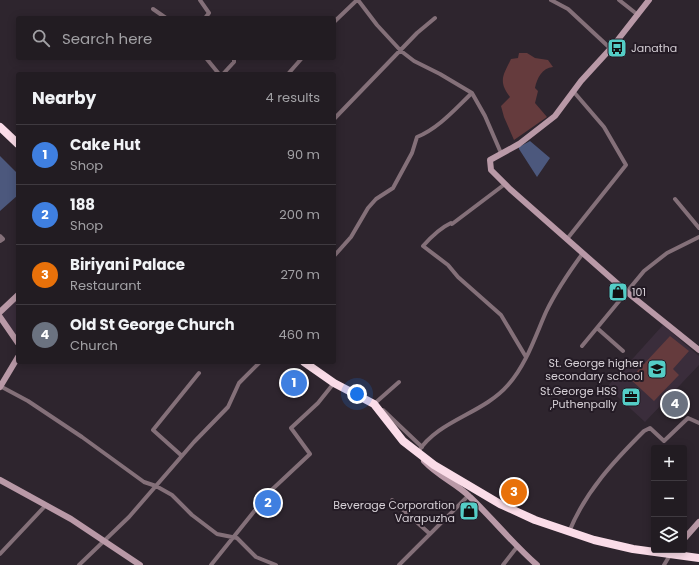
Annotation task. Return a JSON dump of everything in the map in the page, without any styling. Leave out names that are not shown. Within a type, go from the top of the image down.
[{"type":"highway","points":[[0,127],[16,142]]},
{"type":"highway","points":[[307,364],[334,383],[374,404],[403,442],[420,450],[434,465],[500,504],[568,533],[633,549],[651,550]]},
{"type":"highway","points":[[676,553],[699,558]]},
{"type":"main road","points":[[649,0],[611,48],[573,91],[555,116],[519,144],[490,160],[492,170],[505,184],[628,293],[699,350]]},
{"type":"main road","points":[[0,312],[16,297]]},
{"type":"main road","points":[[0,317],[16,340]]},
{"type":"main road","points":[[0,387],[16,360]]},
{"type":"main road","points":[[420,450],[434,472],[469,495],[517,547],[537,565]]},
{"type":"main road","points":[[0,480],[46,505],[105,541],[140,565]]},
{"type":"main road","points":[[687,536],[699,522]]},
{"type":"street","points":[[200,0],[209,13],[207,16]]},
{"type":"street","points":[[336,20],[358,0],[377,25],[401,51],[414,61],[472,93],[485,116],[501,153]]},
{"type":"street","points":[[550,0],[568,9],[611,48]]},
{"type":"street","points":[[619,0],[638,15]]},
{"type":"street","points":[[152,9],[163,16]]},
{"type":"street","points":[[336,117],[417,33],[435,18]]},
{"type":"street","points":[[208,60],[217,72]]},
{"type":"street","points":[[225,72],[234,62],[234,60]]},
{"type":"street","points":[[290,72],[300,60]]},
{"type":"street","points":[[568,239],[626,165],[604,127],[573,91]]},
{"type":"street","points":[[336,254],[351,237],[368,208],[376,199],[393,188],[412,153],[417,137],[425,134],[442,122],[472,93]]},
{"type":"street","points":[[505,184],[452,224],[451,222],[437,232],[423,246],[448,265],[458,277],[501,315],[526,357]]},
{"type":"street","points":[[675,199],[699,228]]},
{"type":"street","points":[[0,236],[2,239],[0,242]]},
{"type":"street","points":[[582,346],[628,293],[644,271],[667,253],[699,236]]},
{"type":"street","points":[[420,450],[443,429],[494,398],[507,387],[517,374],[526,357],[546,312],[568,271],[583,253]]},
{"type":"street","points":[[597,328],[623,351]]},
{"type":"street","points":[[79,565],[105,541],[228,407],[239,383],[258,364]]},
{"type":"street","points":[[182,456],[152,430],[199,373]]},
{"type":"street","points":[[374,404],[399,382]]},
{"type":"street","points":[[210,565],[256,509],[263,498],[310,454],[291,428],[318,403],[334,383]]},
{"type":"street","points":[[0,387],[28,401],[64,424],[144,482],[156,486],[172,495],[192,515],[217,534],[236,538],[256,557],[276,565]]},
{"type":"street","points":[[568,533],[582,504],[600,479],[616,459],[644,430],[650,428],[664,441],[688,418],[699,423]]},
{"type":"street","points":[[399,565],[469,495]]},
{"type":"street","points":[[392,500],[430,534]]},
{"type":"street","points":[[0,554],[46,505]]},
{"type":"street","points":[[504,565],[517,547]]},
{"type":"street","points":[[664,565],[671,553]]},
{"type":"shaded area","points":[[519,53],[527,53],[535,58],[548,60],[553,67],[543,71],[535,88],[538,91],[535,103],[547,117],[514,140],[501,106],[510,97],[504,87],[504,74],[511,59],[518,58]]},
{"type":"shaded area","points":[[16,300],[16,334],[0,314]]},
{"type":"shaded area","points":[[663,325],[699,356],[699,365],[645,422],[607,387]]},
{"type":"shaded area","points":[[670,336],[689,351],[673,369],[679,375],[654,401],[630,379]]},
{"type":"water","points":[[530,141],[550,158],[537,177],[519,149],[519,147]]},
{"type":"water","points":[[0,156],[16,172],[16,197],[0,211]]},
{"type":"place","name":"Janatha","points":[[617,48]]},
{"type":"place","name":"101","points":[[618,292]]},
{"type":"place","name":"St. George higher secondary school","points":[[657,369]]},
{"type":"place","name":"Cake Hut","points":[[294,383]]},
{"type":"place","name":"St.George HSS ,Puthenpally","points":[[631,397]]},
{"type":"place","name":"Old St George Church","points":[[675,404]]},
{"type":"place","name":"Biriyani Palace","points":[[514,492]]},
{"type":"place","name":"188","points":[[268,503]]},
{"type":"place","name":"Beverage Corporation Varapuzha","points":[[469,511]]}]
